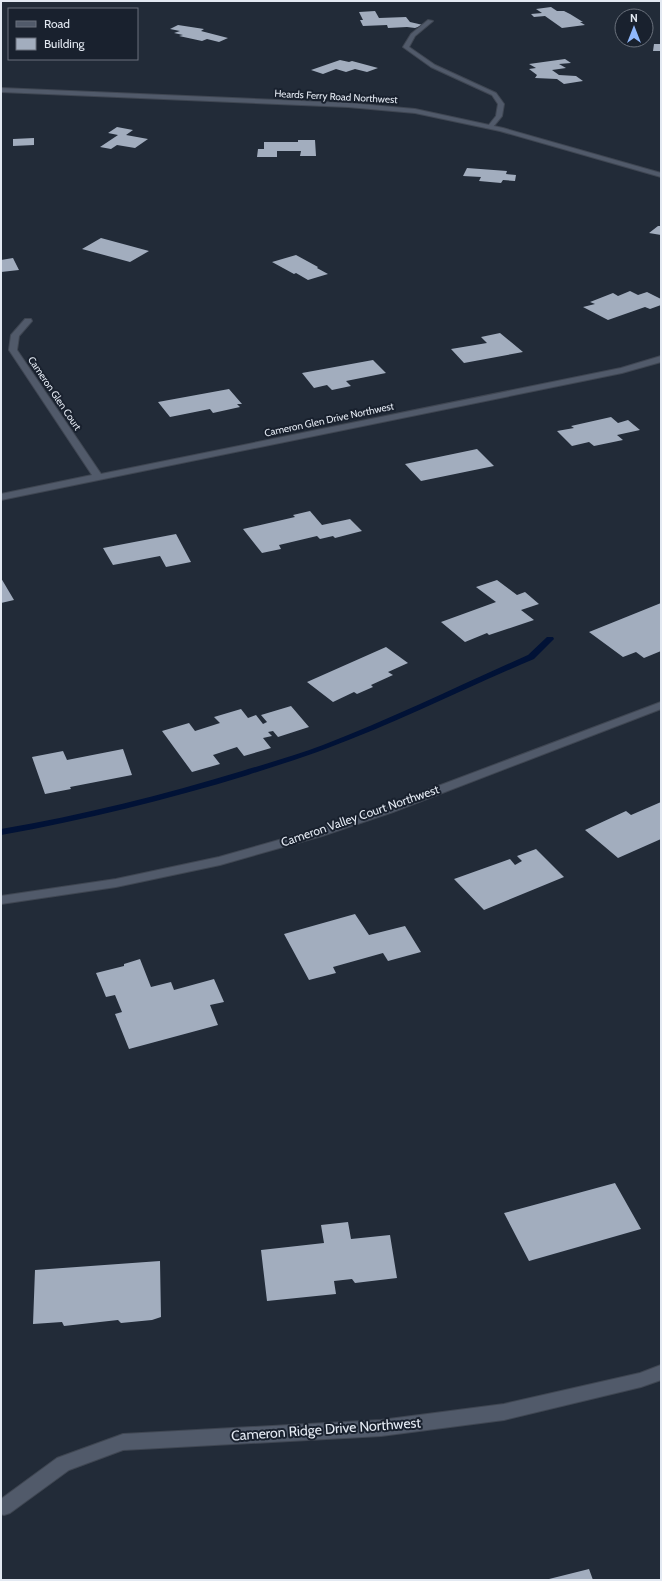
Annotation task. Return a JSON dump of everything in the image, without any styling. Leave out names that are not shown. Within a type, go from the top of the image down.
[{"type":"street","points":[[430,21],[413,36],[406,47],[433,66],[494,94],[501,104],[499,116],[491,126]]},
{"type":"street","name":"Heards Ferry Road Northwest","points":[[1,90],[363,106],[436,114],[491,126],[661,175]]},
{"type":"street","name":"Cameron Glen Court","points":[[28,321],[14,335],[13,350],[98,477]]},
{"type":"street","name":"Cameron Glen Drive Northwest","points":[[1,497],[622,370],[661,359]]},
{"type":"street","name":"Cameron Valley Court Northwest","points":[[1,900],[116,883],[220,861],[318,833],[389,809],[661,705]]},
{"type":"street","name":"Cameron Ridge Drive Northwest","points":[[4,1507],[63,1464],[123,1442],[381,1428],[497,1413],[641,1380],[661,1372]]},
{"type":"building","points":[[551,7],[557,11],[564,11],[570,14],[583,22],[580,22],[585,25],[562,28],[545,16],[534,17],[531,14],[542,13],[536,9]]},
{"type":"building","points":[[375,11],[379,18],[406,17],[410,22],[423,25],[415,28],[388,28],[387,25],[363,26],[360,20],[363,20],[359,12]]},
{"type":"building","points":[[178,25],[204,29],[201,31],[228,38],[219,42],[207,39],[202,41],[179,36],[183,35],[174,33],[180,31],[170,29]]},
{"type":"building","points":[[654,44],[661,44],[661,51],[653,51]]},
{"type":"building","points":[[565,59],[571,63],[559,64],[566,68],[552,70],[559,75],[576,76],[583,81],[564,84],[557,79],[535,78],[537,75],[529,69],[536,68],[529,64]]},
{"type":"building","points":[[340,60],[349,62],[352,61],[378,68],[367,72],[355,69],[346,72],[336,69],[323,74],[311,70]]},
{"type":"building","points":[[117,127],[133,130],[126,135],[148,139],[135,148],[117,145],[111,149],[100,147],[118,135],[108,133]]},
{"type":"building","points":[[34,138],[34,145],[13,146],[13,139]]},
{"type":"building","points":[[298,140],[315,140],[316,156],[300,156],[301,151],[277,151],[277,157],[257,157],[258,149],[264,149],[264,142],[298,142]]},
{"type":"building","points":[[467,168],[507,171],[506,174],[516,175],[515,181],[503,180],[501,183],[479,181],[481,177],[463,176]]},
{"type":"building","points":[[658,226],[661,226],[661,235],[649,233]]},
{"type":"building","points":[[101,238],[149,251],[130,262],[82,249]]},
{"type":"building","points":[[296,255],[328,274],[308,280],[272,262]]},
{"type":"building","points":[[13,258],[19,270],[1,272],[1,260]]},
{"type":"building","points":[[630,291],[638,295],[647,292],[661,299],[661,305],[650,309],[645,307],[608,320],[583,307],[595,304],[590,302],[613,293],[618,296]]},
{"type":"building","points":[[500,333],[523,352],[464,363],[451,349],[487,343],[481,337]]},
{"type":"building","points":[[373,360],[386,373],[346,381],[351,386],[332,390],[327,385],[314,388],[302,373]]},
{"type":"building","points":[[229,389],[242,404],[237,404],[240,407],[213,413],[210,409],[170,417],[158,402]]},
{"type":"building","points":[[611,417],[618,423],[628,420],[640,430],[617,435],[623,440],[594,446],[589,442],[572,446],[557,431],[574,428],[571,426]]},
{"type":"building","points":[[477,449],[494,466],[421,481],[405,464]]},
{"type":"building","points":[[310,511],[322,525],[350,519],[362,531],[335,538],[333,536],[320,539],[317,536],[279,545],[281,549],[262,553],[243,529],[295,517],[293,515]]},
{"type":"building","points":[[176,534],[191,562],[166,567],[160,556],[113,565],[103,548]]},
{"type":"building","points":[[1,578],[14,600],[1,603]]},
{"type":"building","points":[[497,580],[517,595],[525,592],[539,604],[521,610],[534,620],[489,635],[487,633],[465,642],[441,622],[496,602],[476,587]]},
{"type":"building","points":[[661,603],[661,651],[644,658],[636,652],[623,657],[589,632]]},
{"type":"building","points":[[386,647],[408,663],[388,672],[393,675],[371,685],[373,687],[357,694],[354,692],[333,702],[307,682]]},
{"type":"building","points":[[291,706],[309,727],[278,737],[273,731],[268,732],[272,736],[263,738],[271,748],[244,756],[237,747],[213,755],[220,764],[192,772],[162,731],[189,723],[195,731],[220,723],[214,717],[241,709],[248,718],[256,715],[263,724],[267,722],[261,715]]},
{"type":"building","points":[[123,749],[132,775],[70,787],[71,789],[45,794],[32,757],[63,751],[67,760]]},
{"type":"building","points":[[661,802],[661,839],[618,858],[585,830],[626,811],[631,815]]},
{"type":"building","points":[[536,849],[564,877],[484,910],[454,879],[510,859],[515,865],[522,861],[517,856]]},
{"type":"building","points":[[355,914],[369,935],[405,926],[421,952],[388,961],[383,953],[333,967],[336,973],[309,980],[284,934]]},
{"type":"building","points":[[140,959],[151,987],[171,982],[174,990],[214,979],[224,1002],[210,1005],[218,1025],[129,1049],[115,1014],[122,1012],[115,995],[106,997],[96,973],[124,966],[124,964]]},
{"type":"building","points":[[615,1183],[641,1229],[529,1261],[504,1213]]},
{"type":"building","points":[[348,1222],[351,1239],[390,1235],[397,1278],[355,1283],[352,1279],[334,1281],[336,1294],[267,1301],[261,1250],[324,1243],[321,1225]]},
{"type":"building","points":[[160,1261],[161,1317],[152,1320],[121,1323],[118,1320],[64,1326],[62,1322],[33,1324],[35,1270]]},
{"type":"building","points":[[589,1569],[593,1580],[549,1580],[549,1579]]},
{"type":"waterway","points":[[1,832],[63,821],[155,799],[303,755],[361,732],[531,657],[550,639]]}]
